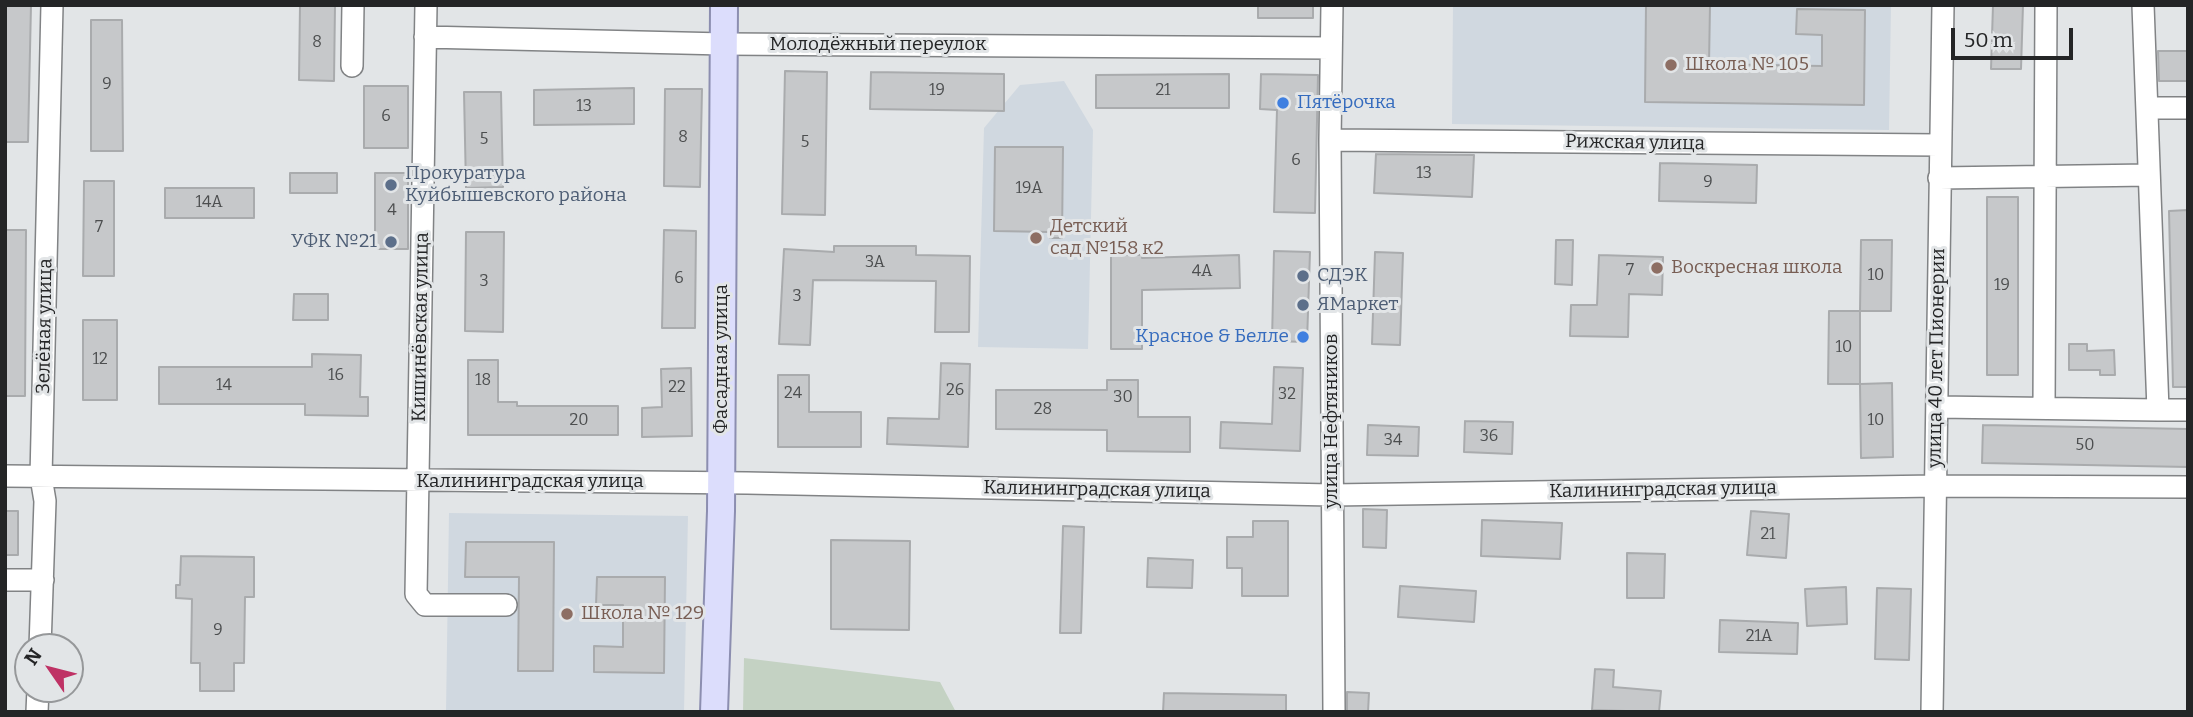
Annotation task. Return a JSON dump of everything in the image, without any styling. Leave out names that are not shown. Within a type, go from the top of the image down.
[{"type":"main road","name":"Фасадная улица","points":[[714,712],[721,483],[724,5]]},
{"type":"street","name":"Зелёная улица","points":[[41,633],[44,502],[41,477],[52,5]]},
{"type":"street","points":[[352,66],[353,5]]},
{"type":"street","name":"Кишинёвская улица","points":[[426,5],[416,594],[425,605],[506,605]]},
{"type":"street","name":"улица Нефтяников","points":[[1332,5],[1334,712]]},
{"type":"street","name":"улица 40 лет Пионерии","points":[[1932,712],[1943,5]]},
{"type":"street","points":[[2044,408],[2046,5]]},
{"type":"street","points":[[2143,5],[2158,410]]},
{"type":"street","name":"Молодёжный переулок","points":[[425,37],[724,44],[1331,48]]},
{"type":"street","points":[[2147,108],[2188,108]]},
{"type":"street","name":"Рижская улица","points":[[1331,140],[1939,145]]},
{"type":"street","points":[[1939,178],[2149,175]]},
{"type":"street","points":[[1937,407],[2188,410]]},
{"type":"street","name":"Калининградская улица","points":[[5,477],[721,483],[1332,495],[1936,486],[2188,487]]},
{"type":"street","points":[[5,580],[43,580]]},
{"type":"shaded area","name":"Школа № 105","points":[[1453,5],[1891,5],[1889,130],[1452,124]]},
{"type":"shaded area","name":"Детский сад №158 к2","points":[[1064,81],[1093,130],[1088,349],[978,347],[984,128],[1020,85]]},
{"type":"shaded area","name":"Школа № 129","points":[[449,513],[688,516],[684,712],[446,712]]},
{"type":"green space","points":[[744,658],[940,682],[956,712],[743,712]]},
{"type":"building","points":[[5,5],[31,5],[28,142],[5,142]]},
{"type":"building","points":[[300,5],[335,5],[334,81],[299,80]]},
{"type":"building","points":[[1258,5],[1313,5],[1313,18],[1258,18]]},
{"type":"building","points":[[1646,5],[1710,5],[1709,64],[1822,66],[1822,35],[1796,34],[1797,9],[1865,10],[1864,105],[1645,102]]},
{"type":"building","points":[[1993,5],[2023,5],[2021,69],[1991,69]]},
{"type":"building","points":[[91,20],[122,20],[123,151],[91,151]]},
{"type":"building","points":[[2158,51],[2188,51],[2188,81],[2159,81]]},
{"type":"building","points":[[785,71],[827,72],[825,215],[782,214]]},
{"type":"building","points":[[871,72],[1004,74],[1004,111],[870,109]]},
{"type":"building","points":[[1229,74],[1229,108],[1096,108],[1096,75]]},
{"type":"building","points":[[1261,74],[1318,75],[1315,213],[1274,212],[1277,110],[1260,109]]},
{"type":"building","points":[[364,86],[408,86],[408,148],[364,148]]},
{"type":"building","points":[[634,88],[634,124],[534,125],[534,90]]},
{"type":"building","points":[[665,89],[702,89],[700,187],[664,186]]},
{"type":"building","points":[[464,92],[501,92],[503,187],[466,188]]},
{"type":"building","points":[[995,147],[1063,147],[1062,238],[1050,238],[1050,232],[994,231]]},
{"type":"building","points":[[1376,154],[1474,155],[1472,197],[1374,193]]},
{"type":"building","points":[[1660,163],[1757,165],[1756,203],[1659,201]]},
{"type":"building","points":[[290,173],[337,173],[337,193],[290,193]]},
{"type":"building","points":[[375,173],[408,173],[408,249],[375,249]]},
{"type":"building","points":[[84,181],[114,181],[114,276],[83,276]]},
{"type":"building","points":[[165,188],[254,188],[254,218],[165,218]]},
{"type":"building","points":[[1987,197],[2018,197],[2018,375],[1987,375]]},
{"type":"building","points":[[2188,210],[2188,387],[2173,387],[2169,211]]},
{"type":"building","points":[[5,230],[26,230],[25,396],[5,396]]},
{"type":"building","points":[[664,230],[696,231],[695,328],[662,328]]},
{"type":"building","points":[[466,232],[504,232],[503,332],[465,331]]},
{"type":"building","points":[[1556,240],[1573,240],[1572,285],[1555,284]]},
{"type":"building","points":[[1861,240],[1892,240],[1891,311],[1860,311]]},
{"type":"building","points":[[834,246],[916,246],[916,255],[970,256],[969,332],[935,332],[936,281],[813,280],[810,345],[779,344],[784,249],[834,252]]},
{"type":"building","points":[[1274,251],[1310,252],[1307,342],[1272,341]]},
{"type":"building","points":[[1375,252],[1403,253],[1400,345],[1372,344]]},
{"type":"building","points":[[1111,255],[1142,255],[1142,258],[1239,255],[1240,288],[1142,290],[1142,349],[1111,349]]},
{"type":"building","points":[[1599,255],[1663,257],[1662,295],[1629,294],[1628,337],[1570,336],[1571,305],[1597,305]]},
{"type":"building","points":[[294,294],[328,294],[328,320],[293,320]]},
{"type":"building","points":[[1829,311],[1860,311],[1860,384],[1828,384]]},
{"type":"building","points":[[83,320],[117,320],[117,400],[83,400]]},
{"type":"building","points":[[2069,344],[2087,344],[2087,351],[2114,350],[2115,375],[2100,375],[2100,370],[2069,370]]},
{"type":"building","points":[[312,354],[361,355],[360,397],[368,397],[368,416],[305,415],[305,404],[159,404],[159,367],[312,367]]},
{"type":"building","points":[[468,360],[498,360],[498,402],[517,402],[517,406],[618,406],[618,435],[468,435]]},
{"type":"building","points":[[941,363],[970,364],[968,447],[887,444],[888,418],[939,419]]},
{"type":"building","points":[[1274,367],[1303,368],[1300,451],[1220,448],[1221,422],[1272,424]]},
{"type":"building","points":[[691,368],[692,436],[642,437],[642,408],[662,407],[661,369]]},
{"type":"building","points":[[778,375],[809,375],[809,412],[861,412],[861,447],[778,447]]},
{"type":"building","points":[[1107,380],[1138,380],[1138,417],[1190,417],[1190,452],[1107,451],[1107,430],[996,429],[996,390],[1107,390]]},
{"type":"building","points":[[1892,383],[1893,457],[1861,458],[1860,384]]},
{"type":"building","points":[[1465,421],[1513,422],[1512,454],[1464,452]]},
{"type":"building","points":[[1368,425],[1419,427],[1418,456],[1367,455]]},
{"type":"building","points":[[1983,425],[2188,429],[2188,467],[1982,463]]},
{"type":"building","points":[[1363,509],[1387,510],[1386,548],[1363,547]]},
{"type":"building","points":[[5,511],[18,511],[18,555],[5,555]]},
{"type":"building","points":[[1751,511],[1789,514],[1786,558],[1747,555]]},
{"type":"building","points":[[1482,520],[1562,523],[1560,559],[1481,556]]},
{"type":"building","points":[[1253,521],[1288,521],[1288,596],[1242,596],[1242,568],[1227,568],[1227,537],[1253,537]]},
{"type":"building","points":[[1063,526],[1084,527],[1081,633],[1060,633]]},
{"type":"building","points":[[831,540],[910,541],[909,630],[831,629]]},
{"type":"building","points":[[466,542],[554,542],[553,671],[518,671],[519,577],[465,577]]},
{"type":"building","points":[[1627,553],[1665,554],[1664,598],[1627,598]]},
{"type":"building","points":[[181,556],[254,557],[254,597],[245,597],[244,663],[234,663],[234,691],[200,691],[200,663],[191,663],[192,599],[176,598],[176,585],[180,585]]},
{"type":"building","points":[[1148,558],[1193,560],[1192,588],[1147,587]]},
{"type":"building","points":[[597,577],[665,577],[664,673],[594,672],[594,646],[623,647],[623,605],[596,605]]},
{"type":"building","points":[[1400,586],[1476,591],[1474,622],[1398,617]]},
{"type":"building","points":[[1846,587],[1847,624],[1807,626],[1805,589]]},
{"type":"building","points":[[1877,588],[1911,589],[1909,660],[1875,659]]},
{"type":"building","points":[[1720,620],[1798,623],[1797,654],[1719,652]]},
{"type":"building","points":[[1595,669],[1614,670],[1613,687],[1661,691],[1659,712],[1592,710]]},
{"type":"building","points":[[1347,692],[1369,693],[1368,712],[1347,712]]},
{"type":"building","points":[[1164,693],[1286,695],[1286,712],[1163,712]]},
{"type":"place","name":"Школа № 105","points":[[1671,65]]},
{"type":"place","name":"Пятёрочка","points":[[1283,103]]},
{"type":"place","name":"Прокуратура Куйбышевского района","points":[[391,185]]},
{"type":"place","name":"Детский сад №158 к2","points":[[1036,238]]},
{"type":"place","name":"УФК №21","points":[[391,242]]},
{"type":"place","name":"Воскресная школа","points":[[1657,268]]},
{"type":"place","name":"СДЭК","points":[[1303,276]]},
{"type":"place","name":"ЯМаркет","points":[[1303,305]]},
{"type":"place","name":"Красное & Белле","points":[[1303,337]]},
{"type":"place","name":"Школа № 129","points":[[567,614]]}]
